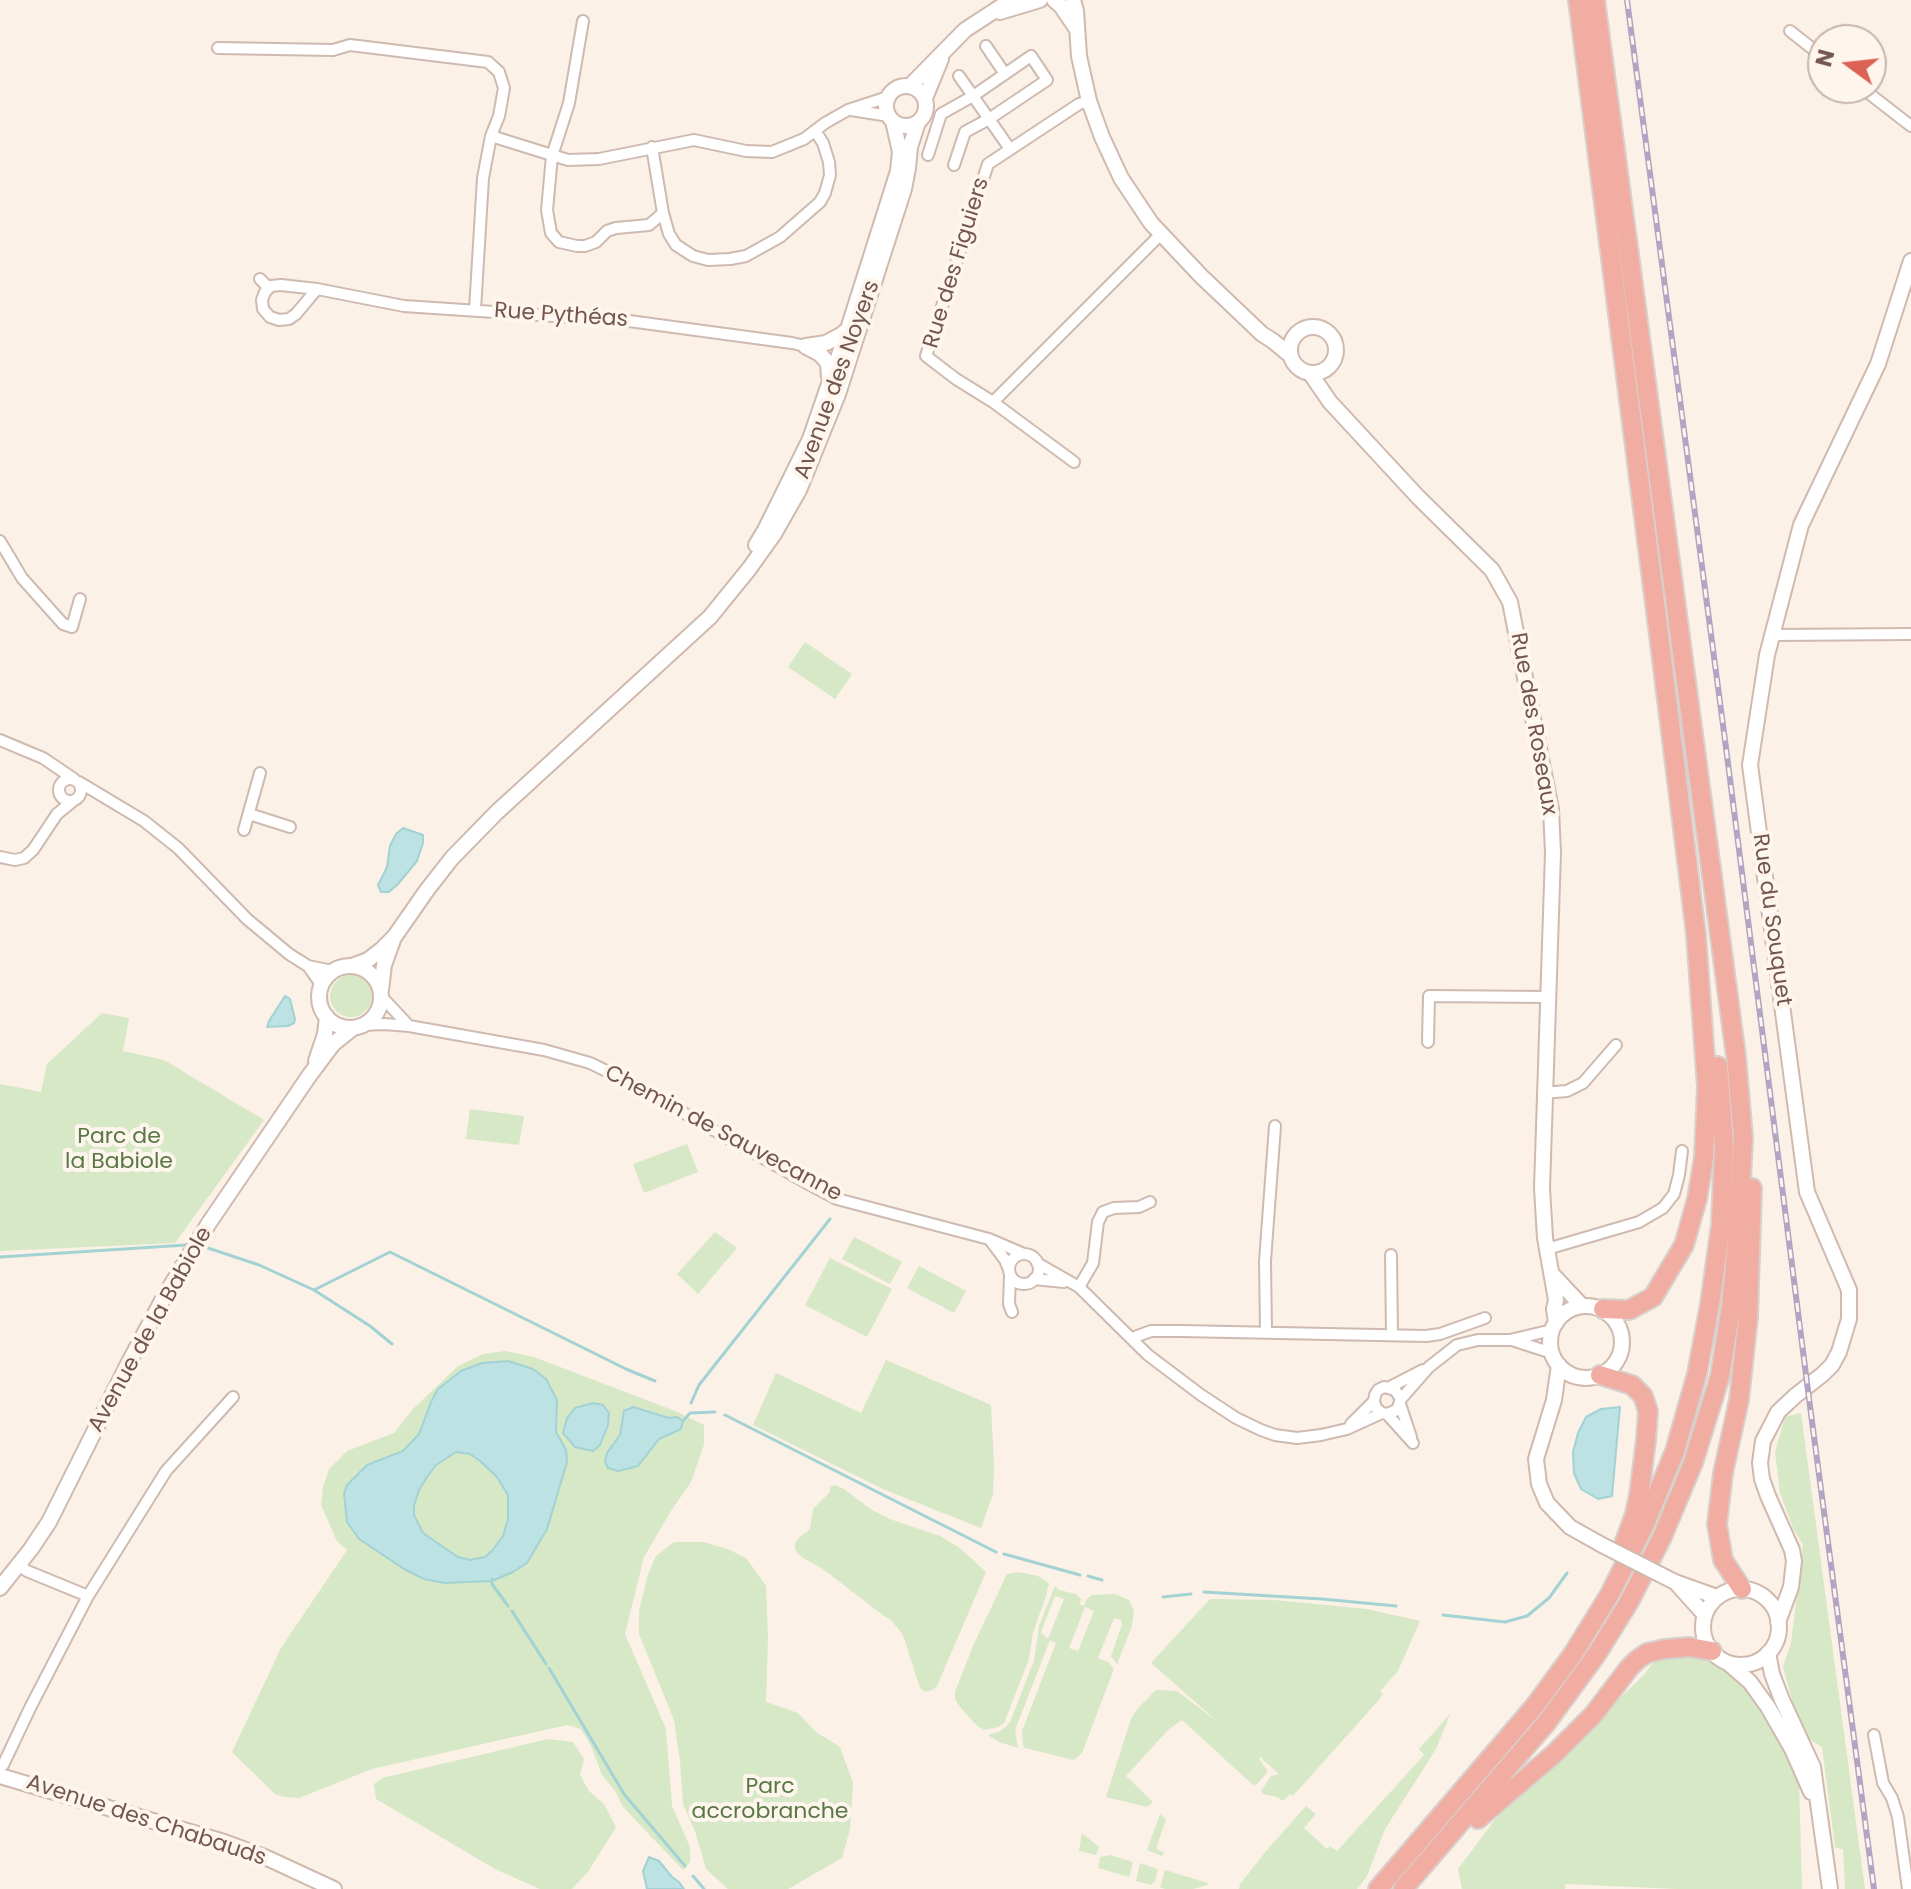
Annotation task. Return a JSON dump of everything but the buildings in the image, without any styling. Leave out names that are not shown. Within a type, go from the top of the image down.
[{"type":"highway","points":[[1578,0],[1696,934],[1707,1087],[1704,1157],[1697,1199],[1684,1245],[1653,1297],[1629,1310],[1603,1309]]},
{"type":"highway","points":[[1406,1889],[1547,1722],[1596,1655],[1629,1602],[1662,1537],[1693,1463],[1720,1376],[1731,1307],[1743,1138],[1736,1056],[1595,0]]},
{"type":"highway","points":[[1378,1889],[1534,1707],[1573,1654],[1610,1594],[1644,1526],[1675,1451],[1697,1374],[1721,1225],[1724,1146],[1718,1067],[1693,867],[1658,627]]},
{"type":"highway","points":[[1712,877],[1733,958],[1751,1126],[1752,1221],[1748,1317],[1739,1400],[1723,1473],[1717,1524],[1723,1560],[1742,1589]]},
{"type":"highway","points":[[1478,1773],[1580,1627],[1606,1581],[1635,1514],[1648,1420],[1646,1402],[1632,1385],[1600,1375]]},
{"type":"highway","points":[[1406,1889],[1489,1808],[1554,1754],[1594,1714],[1637,1660],[1647,1653],[1689,1647],[1719,1656]]},
{"type":"street","points":[[910,86],[965,30],[1011,0]]},
{"type":"street","points":[[981,19],[1040,0]]},
{"type":"street","points":[[1054,0],[1077,29]]},
{"type":"street","name":"Rue des Roseaux","points":[[1073,0],[1079,56],[1089,101],[1121,178],[1151,223],[1241,315],[1290,355],[1297,367],[1316,372],[1323,392],[1418,497],[1492,570],[1510,602],[1551,809],[1553,853],[1542,1188],[1547,1249],[1556,1300],[1554,1326]]},
{"type":"street","points":[[583,21],[569,103],[552,156],[547,210],[551,233],[559,242],[585,246],[616,228],[649,225],[663,213]]},
{"type":"street","points":[[1790,31],[1807,44]]},
{"type":"street","points":[[218,48],[333,50],[350,45],[488,62],[499,72],[504,88],[483,178],[475,310]]},
{"type":"street","points":[[986,46],[1005,74]]},
{"type":"street","points":[[848,110],[891,119],[905,126],[918,122],[925,111],[925,98],[945,52]]},
{"type":"street","points":[[928,155],[941,114],[1031,56],[1047,80],[965,132],[954,165]]},
{"type":"street","points":[[959,76],[1010,149]]},
{"type":"street","points":[[891,119],[886,103],[897,88],[916,88],[925,98]]},
{"type":"street","points":[[491,136],[552,156],[579,161],[694,140],[746,151],[772,152],[804,139],[848,110],[888,97]]},
{"type":"street","name":"Rue des Figuiers","points":[[993,402],[926,356],[988,164],[1079,104],[1089,101]]},
{"type":"street","points":[[1883,104],[1911,126]]},
{"type":"street","name":"Avenue des Noyers","points":[[833,389],[839,354],[898,171],[900,152],[891,119]]},
{"type":"street","name":"Avenue des Noyers","points":[[352,966],[368,960],[395,936],[452,858],[497,812],[676,648],[739,570],[765,530],[833,389],[904,189],[910,147],[918,122]]},
{"type":"street","points":[[652,147],[663,213],[676,245],[687,253],[708,260],[730,259],[746,256],[780,237],[820,202],[830,175],[823,143],[816,132]]},
{"type":"street","points":[[1074,462],[993,402],[1161,234]]},
{"type":"street","name":"Rue du Souquet","points":[[1794,1561],[1762,1479],[1760,1463],[1763,1441],[1778,1412],[1832,1365],[1849,1319],[1849,1290],[1807,1192],[1750,765],[1767,655],[1801,525],[1878,364],[1911,261]]},
{"type":"street","points":[[260,279],[269,288],[262,300],[263,309],[270,317],[279,320],[296,314],[317,289]]},
{"type":"street","name":"Rue Pythéas","points":[[269,288],[281,285],[317,289],[404,306],[639,322],[805,346]]},
{"type":"street","points":[[1290,355],[1296,333],[1311,326],[1326,331],[1332,336],[1336,351],[1334,359],[1316,372]]},
{"type":"street","points":[[805,346],[826,343],[848,329]]},
{"type":"street","points":[[1273,341],[1292,340]]},
{"type":"street","points":[[826,343],[839,354]]},
{"type":"street","points":[[805,346],[820,354],[828,363],[833,389]]},
{"type":"street","points":[[0,541],[22,578],[63,624],[72,627],[80,599]]},
{"type":"street","points":[[1774,635],[1911,634]]},
{"type":"street","points":[[0,740],[43,758],[144,821],[178,848],[247,919],[289,954],[308,966],[333,971]]},
{"type":"street","points":[[50,764],[66,801],[104,797]]},
{"type":"street","points":[[244,830],[260,773]]},
{"type":"street","points":[[0,857],[15,860],[24,858],[33,850],[57,814],[81,794],[76,780],[68,778],[63,781],[57,814]]},
{"type":"street","points":[[249,814],[290,827]]},
{"type":"street","name":"Avenue des Noyers","points":[[381,994],[384,965],[395,936]]},
{"type":"street","points":[[308,966],[322,986]]},
{"type":"street","points":[[381,994],[376,1013],[358,1026],[344,1027],[334,1023],[327,1017],[320,1002],[322,986],[333,971],[352,966],[368,971],[374,977],[381,994],[409,1026]]},
{"type":"street","points":[[1428,1042],[1429,996],[1547,997]]},
{"type":"street","name":"Avenue de la Babiole","points":[[309,1076],[325,1034],[327,1017]]},
{"type":"street","name":"Avenue de la Babiole","points":[[0,1588],[49,1522],[128,1364],[209,1223],[333,1044],[358,1026]]},
{"type":"street","name":"Chemin de Sauvecanne","points":[[358,1026],[409,1026],[544,1050],[590,1063],[837,1199],[989,1239],[1024,1254]]},
{"type":"street","points":[[1543,1093],[1567,1091],[1583,1083],[1616,1045]]},
{"type":"street","points":[[1266,1332],[1265,1261],[1275,1126]]},
{"type":"street","points":[[1547,1249],[1639,1222],[1663,1208],[1674,1194],[1682,1151]]},
{"type":"street","points":[[1074,1285],[1093,1263],[1098,1222],[1103,1212],[1114,1208],[1139,1207],[1150,1202]]},
{"type":"street","points":[[989,1239],[1005,1260],[1015,1281],[1074,1285]]},
{"type":"street","points":[[1037,1263],[1038,1269],[1031,1281],[1015,1297],[1012,1312],[1009,1304],[1013,1259],[1024,1254],[1074,1285],[1148,1355],[1201,1395],[1261,1430],[1297,1438],[1347,1429],[1397,1410],[1429,1367],[1450,1349],[1478,1340],[1510,1340],[1554,1326]]},
{"type":"street","points":[[1391,1255],[1392,1335]]},
{"type":"street","points":[[1551,1273],[1582,1306]]},
{"type":"street","points":[[1510,1340],[1555,1359],[1567,1372],[1577,1377],[1589,1378],[1610,1369],[1618,1360],[1622,1337],[1612,1316],[1603,1309],[1582,1306],[1563,1314],[1554,1326],[1550,1341],[1555,1359],[1554,1400],[1536,1459],[1539,1484],[1547,1503],[1570,1527],[1675,1582],[1717,1597]]},
{"type":"street","points":[[1132,1338],[1151,1331],[1426,1336],[1485,1318]]},
{"type":"street","points":[[1347,1429],[1374,1401],[1378,1390],[1429,1367]]},
{"type":"street","points":[[1554,1400],[1577,1377]]},
{"type":"street","points":[[1374,1401],[1376,1408],[1413,1443],[1399,1394],[1390,1387]]},
{"type":"street","points":[[2,1770],[88,1596],[166,1471],[233,1397]]},
{"type":"street","points":[[1763,1596],[1785,1582],[1794,1561]]},
{"type":"street","points":[[1778,1622],[1791,1587],[1794,1561]]},
{"type":"street","points":[[18,1565],[88,1596]]},
{"type":"street","points":[[1675,1582],[1705,1615]]},
{"type":"street","points":[[1719,1656],[1737,1664],[1748,1664],[1759,1660],[1775,1644],[1778,1622],[1771,1603],[1763,1596],[1742,1589],[1717,1597],[1705,1615],[1703,1628],[1706,1640],[1719,1656],[1750,1682],[1768,1707],[1808,1782],[1821,1823]]},
{"type":"street","points":[[1768,1653],[1782,1700],[1813,1767],[1830,1889]]},
{"type":"street","points":[[1874,1735],[1883,1783],[1898,1817],[1908,1889]]},
{"type":"street","name":"Avenue des Chabauds","points":[[2,1770],[224,1842],[334,1889]]},
{"type":"green space","points":[[805,642],[852,674],[835,699],[788,667]]},
{"type":"green space","points":[[351,975],[366,981],[372,996],[366,1011],[351,1017],[336,1011],[330,996],[336,981]]},
{"type":"green space","name":"Parc de la Babiole","points":[[102,1013],[129,1018],[123,1051],[164,1060],[264,1120],[175,1243],[0,1251],[0,1084],[41,1092],[47,1064]]},
{"type":"green space","points":[[470,1109],[524,1116],[519,1145],[466,1139]]},
{"type":"green space","points":[[687,1144],[698,1172],[644,1193],[633,1164]]},
{"type":"green space","points":[[715,1232],[737,1248],[698,1294],[677,1274]]},
{"type":"green space","points":[[854,1237],[902,1262],[890,1284],[842,1259]]},
{"type":"green space","points":[[830,1258],[892,1289],[867,1337],[805,1305]]},
{"type":"green space","points":[[919,1266],[966,1291],[954,1313],[907,1288]]},
{"type":"green space","points":[[505,1351],[534,1357],[704,1425],[704,1445],[691,1482],[644,1557],[625,1634],[666,1729],[672,1806],[690,1847],[690,1862],[683,1870],[623,1807],[602,1775],[581,1729],[567,1725],[372,1769],[299,1798],[275,1794],[232,1752],[281,1648],[347,1550],[337,1541],[321,1505],[329,1469],[347,1451],[394,1433],[413,1409],[458,1366],[483,1354]]},
{"type":"green space","points":[[886,1360],[991,1405],[993,1494],[981,1528],[885,1490],[753,1425],[776,1373],[861,1413]]},
{"type":"green space","points":[[1801,1413],[1865,1889],[1845,1889],[1843,1850],[1835,1847],[1822,1747],[1807,1738],[1783,1667],[1791,1643],[1803,1545],[1780,1493],[1775,1452],[1785,1417]]},
{"type":"green space","points":[[836,1485],[890,1519],[940,1536],[960,1548],[986,1572],[937,1686],[932,1690],[926,1692],[920,1688],[903,1635],[891,1620],[823,1569],[803,1558],[795,1548],[798,1539],[810,1529],[813,1509],[829,1493],[831,1486]]},
{"type":"green space","name":"Parc accrobranche","points":[[674,1542],[704,1542],[747,1559],[766,1586],[766,1702],[798,1713],[816,1732],[840,1747],[853,1783],[850,1829],[842,1858],[788,1889],[728,1889],[706,1869],[683,1804],[674,1720],[639,1634],[639,1611],[648,1574],[656,1556]]},
{"type":"green space","points":[[1019,1572],[1038,1576],[1049,1583],[1033,1633],[1029,1659],[1004,1723],[985,1730],[977,1726],[961,1708],[955,1699],[955,1692],[1007,1574]]},
{"type":"green space","points":[[1055,1586],[1076,1594],[1081,1599],[1079,1604],[1084,1606],[1092,1595],[1115,1594],[1129,1600],[1134,1611],[1132,1626],[1117,1664],[1111,1656],[1122,1625],[1121,1620],[1114,1618],[1098,1658],[1114,1669],[1082,1753],[1074,1760],[1023,1745],[1022,1731],[1056,1643],[1050,1640],[1015,1730],[1018,1748],[988,1735],[998,1732],[1010,1722],[1034,1661],[1039,1626]],"holes":[[[1055,1596],[1064,1599],[1048,1639],[1041,1632]],[[1085,1607],[1094,1611],[1078,1651],[1069,1648]]]},
{"type":"green space","points":[[1210,1599],[1274,1600],[1367,1609],[1420,1621],[1398,1671],[1380,1691],[1383,1694],[1293,1796],[1290,1794],[1283,1801],[1263,1794],[1261,1791],[1271,1776],[1279,1774],[1260,1757],[1267,1773],[1253,1785],[1182,1720],[1169,1729],[1126,1776],[1153,1802],[1147,1807],[1106,1797],[1131,1719],[1156,1690],[1177,1691],[1218,1722],[1151,1663]]},
{"type":"green space","points":[[1699,1654],[1722,1667],[1746,1688],[1770,1722],[1799,1779],[1802,1889],[1678,1889],[1565,1884],[1565,1889],[1462,1889],[1458,1869],[1500,1813],[1645,1674],[1655,1659]]},
{"type":"green space","points":[[1450,1714],[1436,1749],[1385,1829],[1367,1876],[1357,1889],[1239,1889],[1267,1850],[1306,1806],[1316,1814],[1304,1828],[1327,1849],[1330,1846],[1337,1851],[1424,1755],[1419,1749]]},
{"type":"green space","points":[[548,1739],[573,1742],[584,1759],[580,1775],[589,1791],[604,1804],[616,1827],[588,1872],[572,1889],[540,1889],[497,1870],[376,1799],[374,1784],[382,1778]]},
{"type":"green space","points":[[1160,1814],[1166,1819],[1156,1849],[1164,1852],[1162,1856],[1147,1850]]},
{"type":"green space","points":[[1082,1833],[1099,1847],[1096,1855],[1079,1851]]},
{"type":"green space","points":[[1110,1855],[1133,1862],[1129,1877],[1098,1868],[1100,1857]]},
{"type":"green space","points":[[1140,1863],[1158,1869],[1151,1885],[1136,1881]]},
{"type":"green space","points":[[1165,1870],[1208,1883],[1193,1889],[1165,1889],[1160,1887]]},
{"type":"water","points":[[403,828],[423,835],[417,861],[389,892],[381,892],[378,885],[387,867],[390,846]]},
{"type":"water","points":[[285,996],[290,999],[294,1023],[267,1027],[269,1021]]},
{"type":"water","points":[[508,1361],[533,1369],[546,1379],[557,1400],[556,1432],[566,1450],[567,1462],[547,1529],[527,1563],[492,1581],[445,1583],[424,1579],[359,1539],[347,1522],[344,1494],[347,1485],[367,1465],[403,1451],[419,1434],[438,1389],[461,1371],[482,1363]],"holes":[[[456,1452],[470,1454],[497,1477],[508,1495],[508,1519],[503,1536],[485,1557],[470,1560],[458,1557],[423,1533],[414,1515],[419,1490],[436,1465]]]},
{"type":"water","points":[[593,1403],[603,1405],[609,1413],[600,1445],[593,1451],[575,1447],[563,1433],[567,1418],[575,1408]]},
{"type":"water","points":[[633,1407],[669,1418],[677,1417],[683,1421],[681,1429],[659,1439],[638,1466],[618,1471],[608,1468],[605,1462],[607,1453],[620,1435],[624,1411]]},
{"type":"water","points":[[1620,1407],[1612,1496],[1598,1499],[1581,1489],[1574,1473],[1573,1452],[1586,1417],[1601,1409]]},
{"type":"water","points":[[649,1857],[659,1861],[684,1889],[647,1889],[643,1871]]},
{"type":"waterway","points":[[691,1403],[699,1385],[830,1219]]},
{"type":"waterway","points":[[0,1257],[186,1245]]},
{"type":"waterway","points":[[202,1246],[259,1265],[314,1290],[392,1344]]},
{"type":"waterway","points":[[314,1290],[390,1252],[655,1381]]},
{"type":"waterway","points":[[683,1421],[690,1413],[715,1412]]},
{"type":"waterway","points":[[725,1415],[996,1552]]},
{"type":"waterway","points":[[1004,1554],[1080,1575]]},
{"type":"waterway","points":[[1443,1615],[1505,1622],[1527,1616],[1549,1598],[1567,1573]]},
{"type":"waterway","points":[[1088,1576],[1102,1580]]},
{"type":"waterway","points":[[492,1579],[492,1584],[508,1606]]},
{"type":"waterway","points":[[1204,1592],[1396,1606]]},
{"type":"waterway","points":[[1163,1597],[1191,1594]]},
{"type":"waterway","points":[[512,1611],[546,1664]]},
{"type":"waterway","points":[[549,1668],[624,1794],[685,1866]]},
{"type":"waterway","points":[[693,1876],[704,1889]]},
{"type":"railway","points":[[1627,0],[1874,1889]]}]
